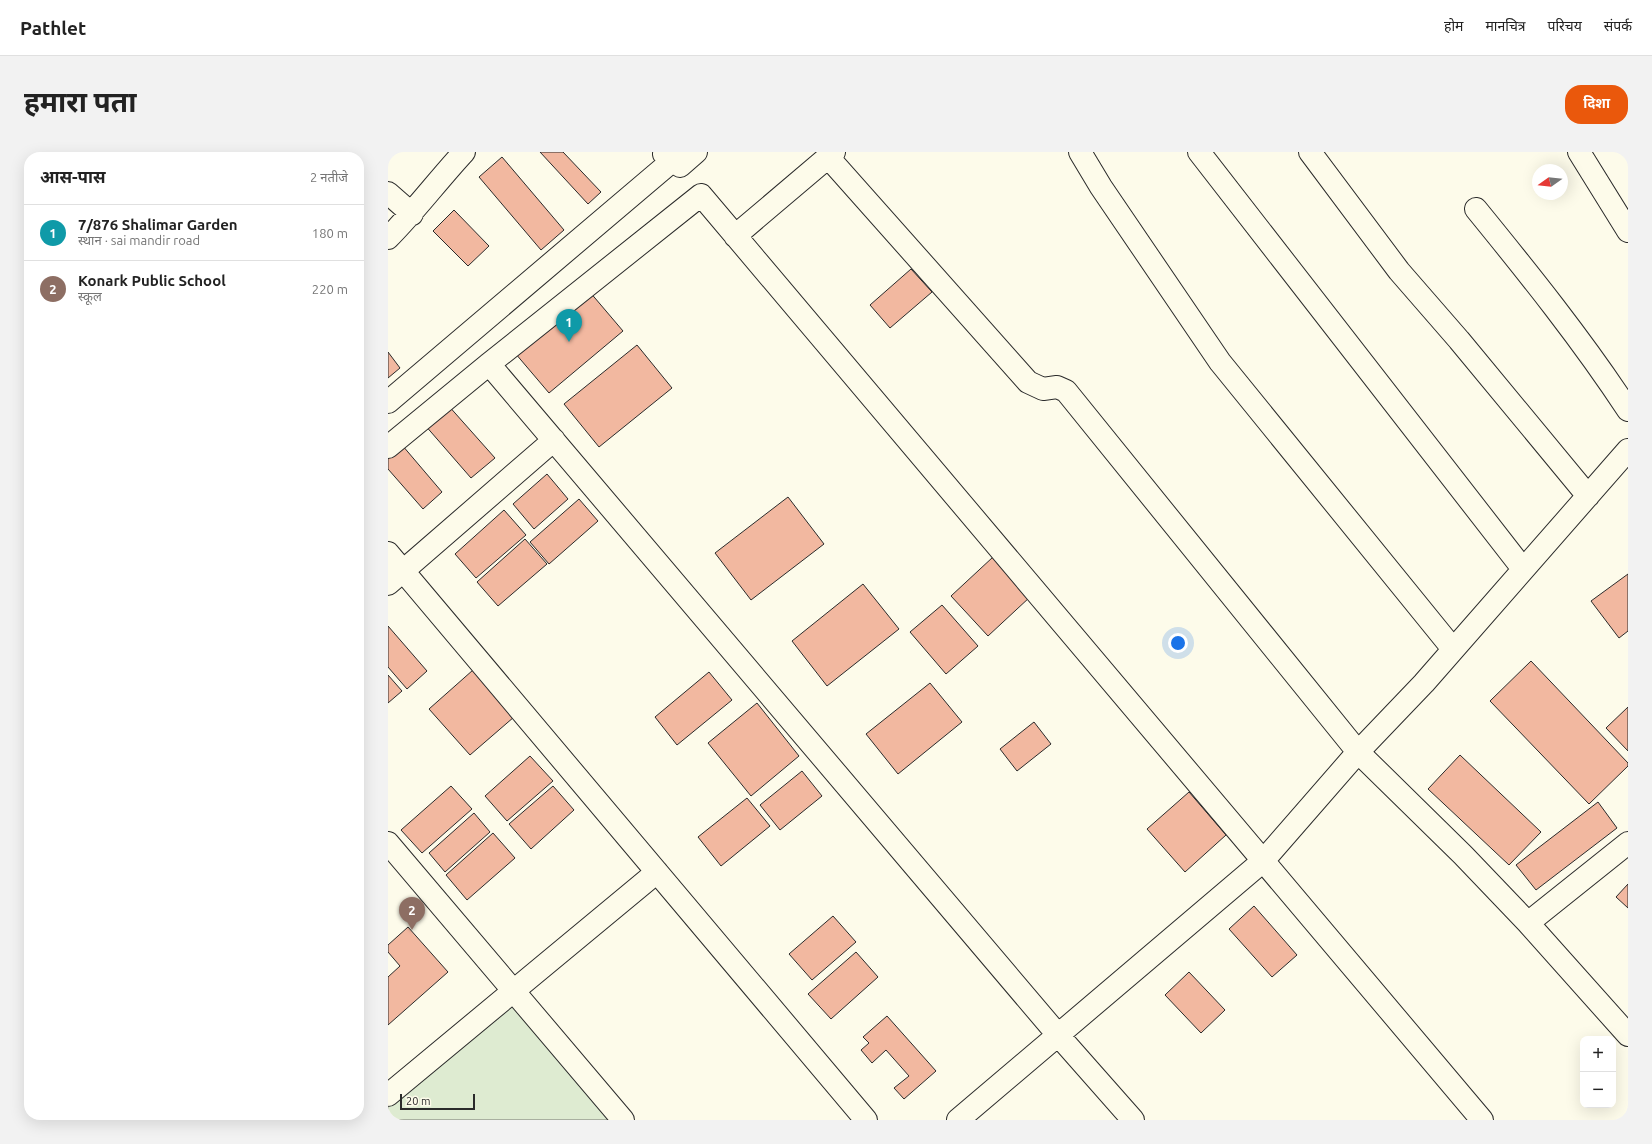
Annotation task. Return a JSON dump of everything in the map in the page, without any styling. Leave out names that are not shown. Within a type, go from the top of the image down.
[{"type":"street","points":[[388,238],[412,214],[464,152]]},
{"type":"street","points":[[388,402],[667,157],[680,166],[696,152]]},
{"type":"street","points":[[1080,152],[1101,187],[1220,362],[1453,650]]},
{"type":"street","points":[[1200,152],[1524,569]]},
{"type":"street","points":[[1310,152],[1399,271],[1460,340],[1588,496]]},
{"type":"street","points":[[1579,152],[1628,231]]},
{"type":"street","points":[[735,236],[831,154],[1028,382],[1043,389],[1057,387],[1066,391],[1358,752],[1464,855],[1528,923],[1628,1035]]},
{"type":"street","points":[[388,193],[412,214]]},
{"type":"street","points":[[388,447],[489,364],[702,195],[735,236],[1482,1120]]},
{"type":"street","points":[[1476,209],[1529,275],[1606,377],[1628,410]]},
{"type":"street","points":[[489,364],[1058,1035],[1133,1120]]},
{"type":"street","points":[[395,577],[554,440]]},
{"type":"street","points":[[958,1120],[1263,861],[1358,752],[1424,683],[1628,450]]},
{"type":"street","points":[[388,553],[395,577],[656,872],[866,1120]]},
{"type":"street","points":[[388,843],[623,1120]]},
{"type":"street","points":[[1528,923],[1628,843]]},
{"type":"street","points":[[388,1095],[656,872]]},
{"type":"green space","points":[[514,991],[623,1120],[388,1120],[388,1095]]},
{"type":"building","points":[[540,152],[563,152],[601,192],[588,204]]},
{"type":"building","points":[[502,157],[564,230],[541,250],[479,177]]},
{"type":"building","points":[[454,210],[489,246],[468,266],[433,231]]},
{"type":"building","points":[[911,269],[932,292],[890,328],[870,305]]},
{"type":"building","points":[[589,291],[623,331],[549,393],[515,353]]},
{"type":"building","points":[[637,345],[672,388],[599,447],[564,404]]},
{"type":"building","points":[[388,352],[400,368],[388,378]]},
{"type":"building","points":[[447,404],[495,458],[471,478],[424,424]]},
{"type":"building","points":[[402,445],[442,492],[423,509],[388,469],[388,457]]},
{"type":"building","points":[[547,474],[568,499],[534,529],[513,504]]},
{"type":"building","points":[[788,497],[824,544],[751,600],[715,553]]},
{"type":"building","points":[[579,499],[598,521],[549,564],[530,542]]},
{"type":"building","points":[[504,510],[526,535],[476,578],[455,554]]},
{"type":"building","points":[[525,539],[547,564],[498,606],[477,582]]},
{"type":"building","points":[[993,557],[1030,597],[988,636],[951,596]]},
{"type":"building","points":[[1628,574],[1628,631],[1619,638],[1591,601]]},
{"type":"building","points":[[863,584],[899,629],[827,686],[792,641]]},
{"type":"building","points":[[942,605],[978,646],[946,674],[910,632]]},
{"type":"building","points":[[388,626],[427,671],[407,689],[388,667]]},
{"type":"building","points":[[1531,661],[1628,763],[1628,766],[1589,804],[1490,701]]},
{"type":"building","points":[[473,670],[514,717],[470,755],[429,709]]},
{"type":"building","points":[[709,672],[732,700],[677,745],[655,717]]},
{"type":"building","points":[[388,675],[402,691],[388,703]]},
{"type":"building","points":[[930,683],[962,722],[898,774],[866,734]]},
{"type":"building","points":[[757,703],[799,756],[751,796],[708,743]]},
{"type":"building","points":[[1628,707],[1628,751],[1606,728]]},
{"type":"building","points":[[1034,722],[1051,744],[1017,771],[1000,749]]},
{"type":"building","points":[[1460,755],[1541,832],[1509,865],[1428,789]]},
{"type":"building","points":[[530,756],[553,781],[507,821],[485,796]]},
{"type":"building","points":[[802,771],[822,796],[780,830],[760,805]]},
{"type":"building","points":[[451,786],[472,809],[422,853],[401,830]]},
{"type":"building","points":[[553,786],[574,810],[531,849],[509,824]]},
{"type":"building","points":[[1189,792],[1226,835],[1185,872],[1147,829]]},
{"type":"building","points":[[747,798],[770,826],[721,866],[698,837]]},
{"type":"building","points":[[1598,802],[1617,828],[1536,890],[1516,865]]},
{"type":"building","points":[[474,813],[490,832],[445,872],[429,853]]},
{"type":"building","points":[[493,833],[515,858],[467,900],[446,875]]},
{"type":"building","points":[[1628,884],[1628,908],[1616,897]]},
{"type":"building","points":[[1254,906],[1297,955],[1272,977],[1229,929]]},
{"type":"building","points":[[833,916],[856,942],[812,980],[789,954]]},
{"type":"building","points":[[408,927],[448,972],[388,1025],[388,977],[400,966],[388,952],[388,945]]},
{"type":"building","points":[[856,952],[878,977],[831,1019],[808,994]]},
{"type":"building","points":[[1189,972],[1225,1010],[1201,1033],[1165,995]]},
{"type":"building","points":[[887,1016],[936,1071],[904,1099],[894,1088],[909,1076],[886,1050],[872,1063],[861,1050],[869,1043],[863,1037]]},
{"type":"place","name":"7/876 Shalimar Garden","points":[[569,342]]},
{"type":"place","name":"Konark Public School","points":[[412,930]]}]
